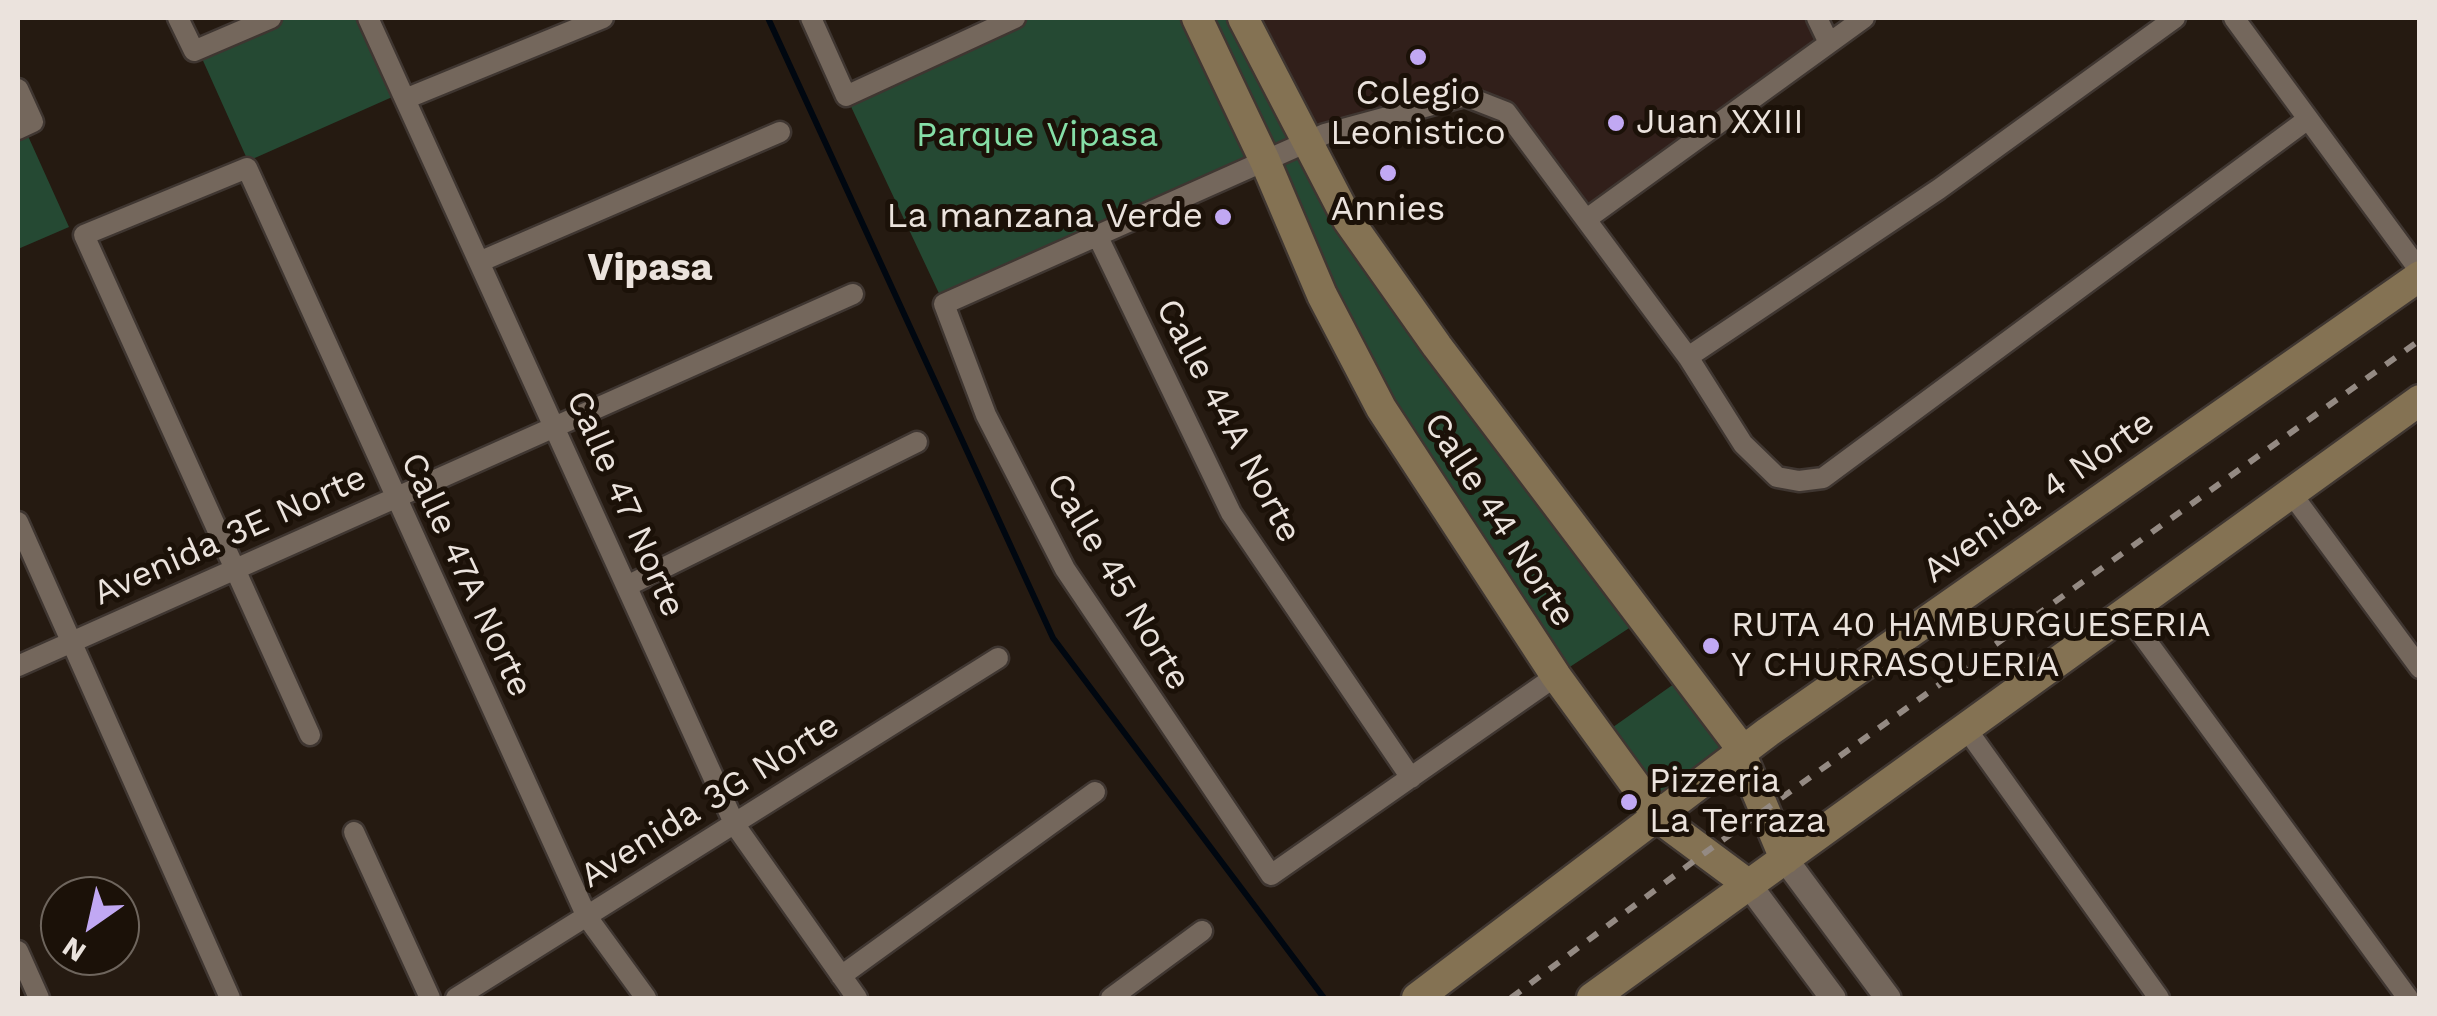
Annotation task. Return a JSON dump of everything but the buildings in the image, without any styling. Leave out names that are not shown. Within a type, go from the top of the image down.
[{"type":"main road","name":"Calle 44 Norte","points":[[1197,18],[1265,161],[1322,296],[1381,408],[1556,676],[1660,819],[1749,884]]},
{"type":"main road","name":"Calle 44 Norte","points":[[1242,18],[1304,143],[1348,220],[1436,346],[1646,617],[1741,753],[1785,859]]},
{"type":"main road","name":"Avenida 4 Norte","points":[[1417,998],[1660,819],[1741,753],[2420,274]]},
{"type":"main road","points":[[1592,998],[2420,400]]},
{"type":"street","points":[[178,18],[194,52],[271,18]]},
{"type":"street","name":"Calle 47 Norte","points":[[368,18],[735,825],[857,998]]},
{"type":"street","points":[[405,99],[604,18]]},
{"type":"street","points":[[811,18],[846,96],[1007,19]]},
{"type":"street","points":[[1817,18],[1829,42]]},
{"type":"street","points":[[1588,218],[1864,18]]},
{"type":"street","points":[[1688,358],[1939,189],[2175,18]]},
{"type":"street","points":[[2234,18],[2420,274]]},
{"type":"street","points":[[18,89],[25,126]]},
{"type":"street","points":[[1098,237],[1304,143],[1383,116],[1464,96],[1506,112],[1688,358],[1743,444],[1777,477],[1799,482],[1823,478],[2308,119]]},
{"type":"street","points":[[479,262],[780,132]]},
{"type":"street","name":"Calle 47A Norte","points":[[236,570],[84,235],[247,168],[588,917],[646,998]]},
{"type":"street","name":"Calle 45 Norte","points":[[1098,237],[944,304],[986,415],[1064,568],[1271,875],[1411,778]]},
{"type":"street","name":"Calle 44A Norte","points":[[1098,237],[1232,513],[1411,778]]},
{"type":"street","name":"Avenida 3E Norte","points":[[18,666],[853,294]]},
{"type":"street","points":[[627,586],[917,442]]},
{"type":"street","points":[[2291,493],[2420,668]]},
{"type":"street","points":[[18,522],[230,998]]},
{"type":"street","points":[[236,570],[310,735]]},
{"type":"street","points":[[2126,613],[2408,998]]},
{"type":"street","name":"Avenida 3G Norte","points":[[456,998],[998,658]]},
{"type":"street","points":[[1411,778],[1556,676]]},
{"type":"street","points":[[1966,726],[2159,998]]},
{"type":"street","points":[[841,976],[1095,792]]},
{"type":"street","points":[[354,832],[430,998]]},
{"type":"street","name":"Calle 44 Norte","points":[[1785,859],[1888,998]]},
{"type":"street","name":"Calle 44 Norte","points":[[1749,884],[1832,998]]},
{"type":"street","points":[[1112,998],[1202,931]]},
{"type":"street","points":[[18,951],[39,998]]},
{"type":"shaded area","points":[[1243,18],[1817,18],[1829,43],[1588,218],[1485,101],[1304,143]]},
{"type":"green space","points":[[282,18],[364,18],[399,94],[248,161],[200,54]]},
{"type":"green space","name":"Parque Vipasa","points":[[1015,18],[1243,18],[1304,143],[1646,617],[1556,676],[1381,408],[1265,161],[944,304],[846,96]]},
{"type":"green space","points":[[28,136],[69,227],[18,249],[18,141]]},
{"type":"green space","points":[[1688,674],[1735,740],[1660,819],[1599,737]]},
{"type":"waterway","points":[[768,18],[1053,638],[1324,998]]},
{"type":"railway","points":[[1511,998],[1706,852],[2420,340]]},
{"type":"place","name":"Colegio Leonistico","points":[[1418,57]]},
{"type":"place","name":"Juan XXIII","points":[[1616,123]]},
{"type":"place","name":"Annies","points":[[1388,173]]},
{"type":"place","name":"La manzana Verde","points":[[1223,217]]},
{"type":"place","name":"RUTA 40 HAMBURGUESERIA Y CHURRASQUERIA","points":[[1711,646]]},
{"type":"place","name":"Pizzeria La Terraza","points":[[1629,802]]},
{"type":"district","name":"Vipasa","points":[[650,269]]}]
